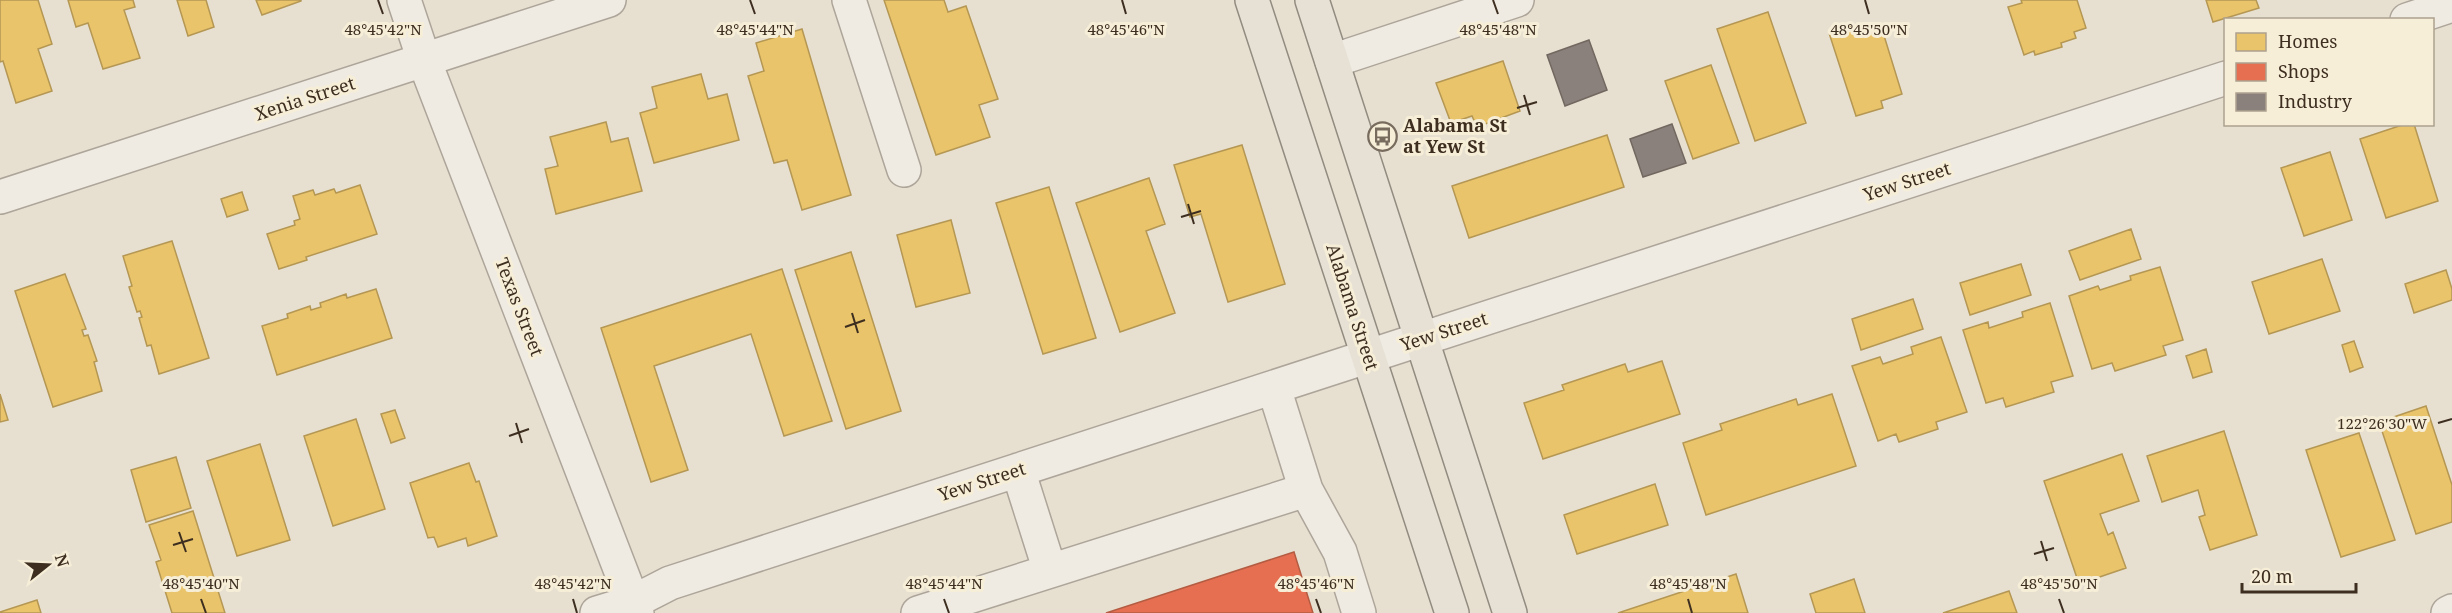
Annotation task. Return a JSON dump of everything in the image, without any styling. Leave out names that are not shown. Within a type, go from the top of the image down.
[{"type":"main road","name":"Alabama Street","points":[[1252,0],[1452,613]]},
{"type":"main road","points":[[1312,0],[1510,613]]},
{"type":"street","name":"Texas Street","points":[[404,0],[424,60],[635,607]]},
{"type":"street","name":"Xenia Street","points":[[0,197],[609,0]]},
{"type":"street","points":[[849,0],[904,170]]},
{"type":"street","points":[[1332,61],[1517,0]]},
{"type":"street","points":[[2413,18],[2452,5]]},
{"type":"street","name":"Yew Street","points":[[597,613],[635,607],[670,583],[2224,79]]},
{"type":"street","points":[[1274,388],[1306,490],[1340,552],[1359,613]]},
{"type":"street","points":[[1018,470],[1050,571]]},
{"type":"street","points":[[918,613],[1306,490]]},
{"type":"street","points":[[2448,613],[2452,611]]},
{"type":"building: Homes","points":[[0,0],[38,0],[52,44],[38,49],[52,91],[16,103],[3,61],[0,62]]},
{"type":"building: Homes","points":[[68,0],[133,0],[135,7],[124,10],[140,58],[103,69],[88,23],[76,27]]},
{"type":"building: Homes","points":[[177,0],[206,0],[214,27],[188,36]]},
{"type":"building: Homes","points":[[256,0],[301,0],[301,1],[262,15]]},
{"type":"building: Homes","points":[[884,0],[944,0],[948,12],[966,6],[998,99],[979,105],[990,137],[936,155]]},
{"type":"building: Homes","points":[[2021,0],[2077,0],[2086,28],[2074,32],[2076,38],[2061,43],[2062,47],[2035,55],[2034,51],[2024,55],[2008,7],[2022,3]]},
{"type":"building: Homes","points":[[2206,0],[2256,0],[2259,8],[2213,22]]},
{"type":"building: Homes","points":[[1768,12],[1806,123],[1755,141],[1717,29]]},
{"type":"building: Homes","points":[[1858,24],[1862,36],[1882,29],[1902,94],[1881,101],[1883,108],[1856,116],[1829,33]]},
{"type":"building: Homes","points":[[802,29],[851,195],[802,210],[787,160],[774,163],[748,76],[764,71],[756,43]]},
{"type":"building: Homes","points":[[1503,61],[1520,111],[1477,127],[1472,116],[1451,123],[1436,83]]},
{"type":"building: Homes","points":[[1711,65],[1739,143],[1693,159],[1665,81]]},
{"type":"building: Homes","points":[[701,74],[708,99],[727,94],[739,140],[654,163],[640,113],[657,108],[652,87]]},
{"type":"building: Homes","points":[[606,122],[611,142],[628,138],[642,191],[556,214],[545,169],[558,166],[550,137]]},
{"type":"building: Homes","points":[[2399,126],[2415,126],[2438,201],[2386,218],[2360,139]]},
{"type":"building: Homes","points":[[1607,135],[1624,187],[1469,238],[1452,186]]},
{"type":"building: Homes","points":[[1242,145],[1285,284],[1228,302],[1201,214],[1190,217],[1174,165]]},
{"type":"building: Homes","points":[[2330,152],[2352,220],[2304,236],[2281,168]]},
{"type":"building: Homes","points":[[1149,178],[1165,224],[1146,231],[1175,313],[1120,332],[1076,203]]},
{"type":"building: Homes","points":[[360,185],[377,234],[306,257],[307,260],[279,269],[267,234],[295,225],[294,221],[300,219],[293,196],[313,190],[315,195],[334,189],[336,193]]},
{"type":"building: Homes","points":[[1049,187],[1096,338],[1043,354],[996,203]]},
{"type":"building: Homes","points":[[242,192],[248,210],[227,217],[221,199]]},
{"type":"building: Homes","points":[[951,220],[970,293],[916,307],[897,235]]},
{"type":"building: Homes","points":[[2131,229],[2141,259],[2080,280],[2069,251]]},
{"type":"building: Homes","points":[[172,241],[209,358],[159,374],[151,345],[147,346],[139,318],[142,317],[140,311],[137,312],[129,287],[132,286],[123,256]]},
{"type":"building: Homes","points":[[851,252],[901,411],[846,429],[795,270]]},
{"type":"building: Homes","points":[[2322,259],[2340,311],[2269,334],[2252,282]]},
{"type":"building: Homes","points":[[2021,264],[2031,295],[1970,315],[1960,283]]},
{"type":"building: Homes","points":[[2160,267],[2183,340],[2163,346],[2166,355],[2115,371],[2112,363],[2092,369],[2069,296],[2098,286],[2100,290],[2131,280],[2130,276]]},
{"type":"building: Homes","points":[[782,269],[832,421],[784,436],[751,334],[654,366],[688,470],[651,482],[601,328]]},
{"type":"building: Homes","points":[[2446,270],[2452,289],[2452,300],[2414,313],[2405,284]]},
{"type":"building: Homes","points":[[65,274],[86,329],[82,330],[84,336],[88,335],[97,361],[94,362],[102,391],[53,407],[15,291]]},
{"type":"building: Homes","points":[[376,289],[392,338],[277,375],[262,326],[288,318],[287,314],[310,306],[311,310],[321,307],[320,303],[346,294],[347,298]]},
{"type":"building: Homes","points":[[1913,299],[1923,329],[1861,350],[1852,319]]},
{"type":"building: Homes","points":[[2050,303],[2073,376],[2051,382],[2054,392],[2006,407],[2003,398],[1986,403],[1963,330],[1988,322],[1989,328],[2023,317],[2022,312]]},
{"type":"building: Homes","points":[[1941,337],[1967,412],[1936,422],[1938,429],[1899,442],[1896,434],[1878,441],[1852,366],[1880,357],[1883,364],[1913,354],[1911,347]]},
{"type":"building: Homes","points":[[2354,341],[2363,367],[2350,372],[2342,345]]},
{"type":"building: Homes","points":[[2206,349],[2212,372],[2193,378],[2186,356]]},
{"type":"building: Homes","points":[[1662,361],[1680,414],[1543,459],[1524,403],[1564,390],[1562,385],[1625,364],[1628,372]]},
{"type":"building: Homes","points":[[0,394],[8,420],[0,422]]},
{"type":"building: Homes","points":[[1832,394],[1856,466],[1706,515],[1683,443],[1722,430],[1720,424],[1796,399],[1798,405]]},
{"type":"building: Homes","points":[[2426,406],[2452,485],[2452,522],[2416,534],[2379,422]]},
{"type":"building: Homes","points":[[395,410],[405,438],[391,443],[381,414]]},
{"type":"building: Homes","points":[[356,419],[385,509],[333,526],[304,436]]},
{"type":"building: Homes","points":[[2224,431],[2257,535],[2210,550],[2199,517],[2205,515],[2198,490],[2162,502],[2147,456]]},
{"type":"building: Homes","points":[[2359,433],[2395,540],[2341,557],[2306,450]]},
{"type":"building: Homes","points":[[260,444],[290,540],[237,556],[207,461]]},
{"type":"building: Homes","points":[[2122,454],[2139,501],[2100,514],[2108,535],[2113,532],[2126,568],[2079,584],[2044,481]]},
{"type":"building: Homes","points":[[176,457],[191,508],[146,522],[131,470]]},
{"type":"building: Homes","points":[[469,463],[476,482],[479,481],[497,536],[468,546],[466,538],[438,547],[434,537],[428,538],[410,483]]},
{"type":"building: Homes","points":[[1655,484],[1668,525],[1577,554],[1564,515]]},
{"type":"building: Homes","points":[[193,511],[225,613],[172,613],[156,562],[161,560],[149,525]]},
{"type":"building: Homes","points":[[1736,574],[1748,613],[1618,613]]},
{"type":"building: Homes","points":[[1854,579],[1865,613],[1816,613],[1810,594]]},
{"type":"building: Homes","points":[[2009,591],[2017,613],[1943,613]]},
{"type":"building: Homes","points":[[37,600],[41,613],[0,613],[0,612]]},
{"type":"building: Shops","points":[[1294,552],[1313,613],[1106,613]]},
{"type":"building: Industry","points":[[1589,40],[1607,90],[1565,106],[1547,55]]},
{"type":"building: Industry","points":[[1672,124],[1686,163],[1643,177],[1630,139]]},
{"type":"place","name":"Alabama St at Yew St","points":[[1382,136]]}]
